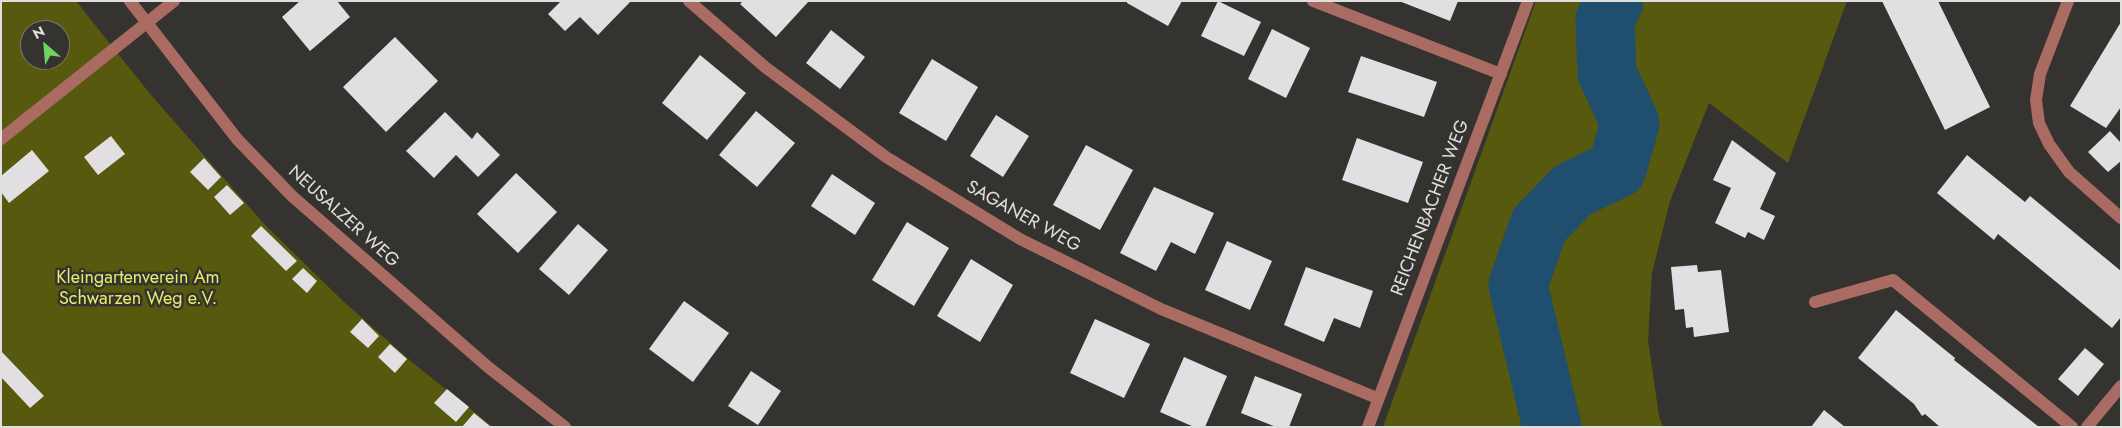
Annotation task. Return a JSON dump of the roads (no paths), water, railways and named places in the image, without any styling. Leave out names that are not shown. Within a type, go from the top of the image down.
[{"type":"street","name":"NEUSALZER WEG","points":[[130,1],[238,139],[292,196],[488,367],[565,427]]},
{"type":"street","points":[[1,139],[174,1]]},
{"type":"street","name":"SAGANER WEG","points":[[689,1],[764,67],[886,157],[1020,239],[1161,309],[1378,398]]},
{"type":"street","points":[[1313,1],[1501,74]]},
{"type":"street","name":"REICHENBACHER WEG","points":[[1368,427],[1528,1]]},
{"type":"street","points":[[2068,1],[2040,74],[2036,100],[2039,123],[2049,144],[2069,172],[2121,218]]},
{"type":"street","points":[[1814,302],[1893,280],[2072,427]]},
{"type":"street","points":[[2087,427],[2121,386]]},
{"type":"waterway","points":[[1552,427],[1518,285],[1539,225],[1573,190],[1617,169],[1630,123],[1607,73],[1605,20],[1614,1]]},
{"type":"park label","name":"Kleingartenverein Am Schwarzen Weg e.V.","points":[[138,289]]}]
